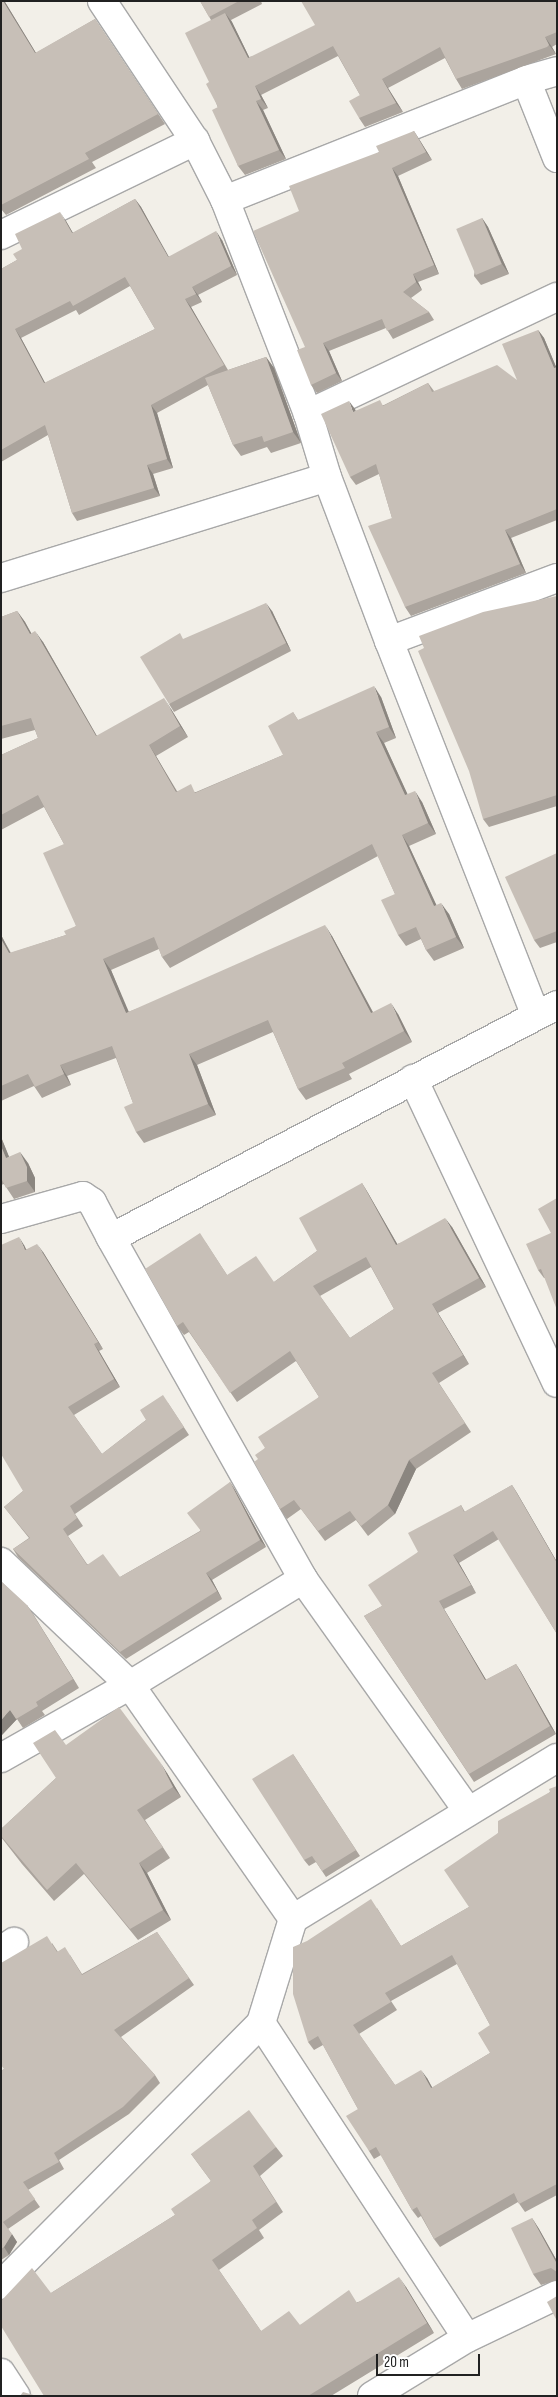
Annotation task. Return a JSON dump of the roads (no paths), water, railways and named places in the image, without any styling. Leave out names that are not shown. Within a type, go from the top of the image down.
[{"type":"street","points":[[102,1],[196,141],[225,200],[308,414],[327,477],[389,641],[546,1010],[110,1238]]},
{"type":"street","points":[[225,200],[526,80],[557,71]]},
{"type":"street","points":[[526,80],[557,158]]},
{"type":"street","points":[[1,235],[196,141]]},
{"type":"street","points":[[308,414],[557,297]]},
{"type":"street","points":[[1,578],[327,477]]},
{"type":"street","points":[[389,641],[557,578]]},
{"type":"street","points":[[413,1079],[557,1383]]},
{"type":"street","points":[[1,1219],[83,1196],[92,1202],[110,1238],[303,1579],[468,1812]]},
{"type":"street","points":[[1,1562],[130,1684],[293,1919]]},
{"type":"street","points":[[1,1758],[130,1684],[303,1579]]},
{"type":"street","points":[[1,2285],[262,2023],[293,1919],[557,1758]]},
{"type":"street","points":[[262,2023],[468,2338]]},
{"type":"street","points":[[372,2396],[468,2338],[557,2295]]},
{"type":"street","points":[[1,2373],[16,2396]]}]
